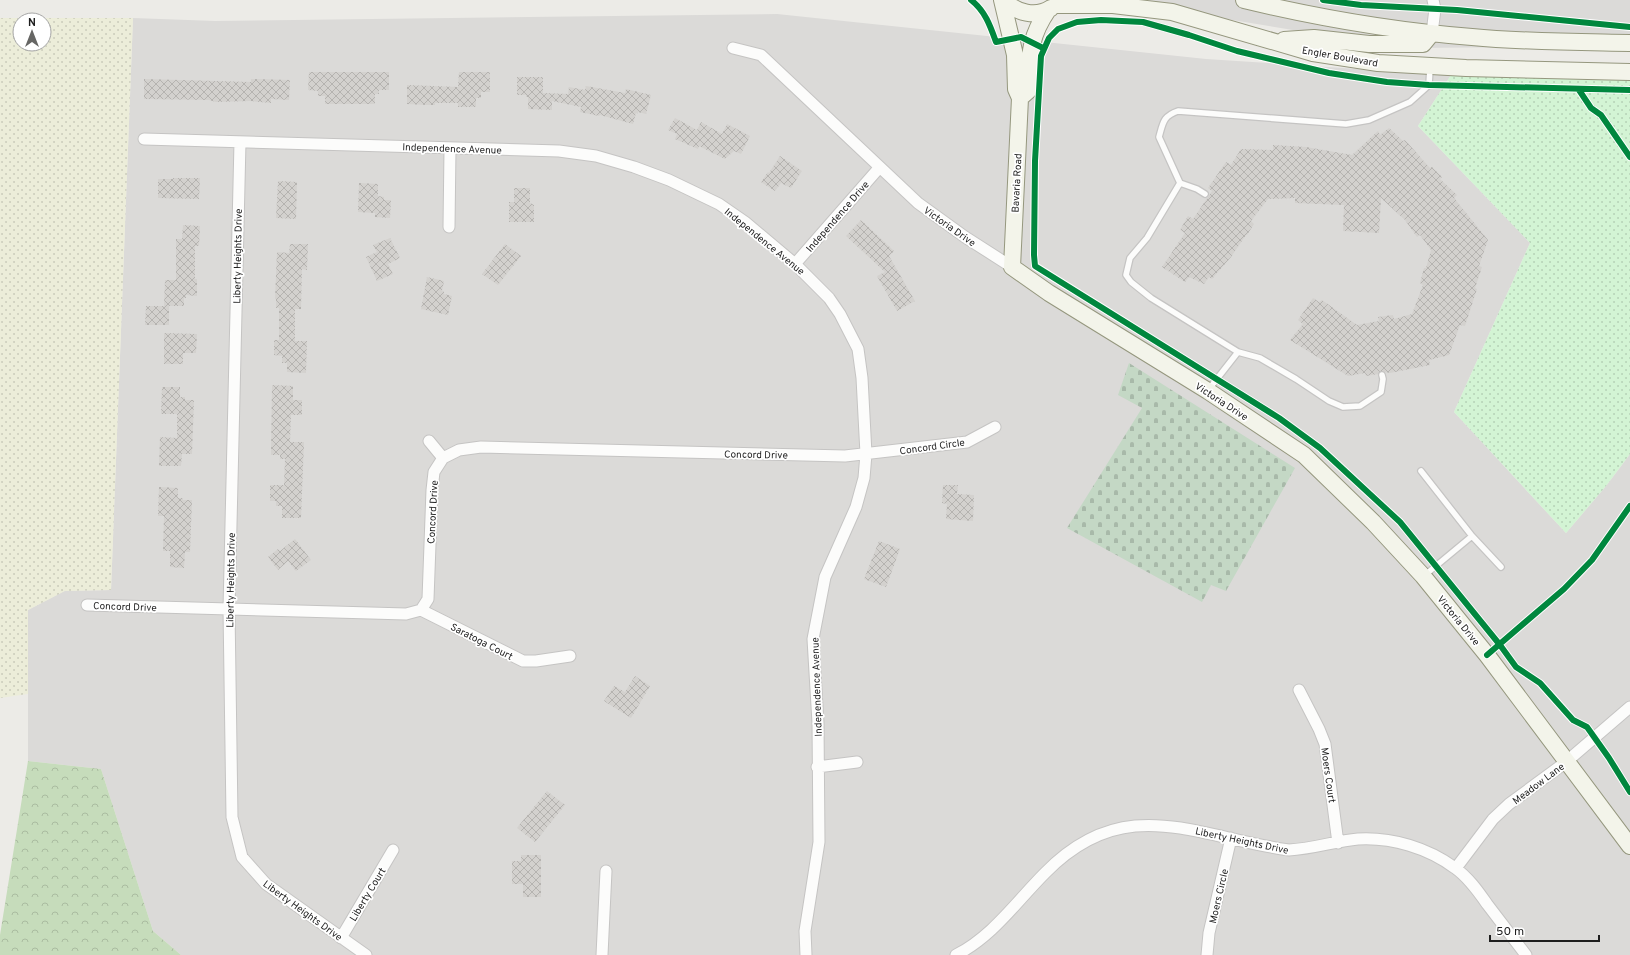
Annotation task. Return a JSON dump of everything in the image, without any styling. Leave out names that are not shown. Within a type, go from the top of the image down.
[{"type":"street","name":"Engler Boulevard","points":[[1003,0],[1014,9],[1021,12],[1030,13],[1055,5],[1113,5],[1172,12],[1312,52],[1378,63],[1630,72]]},
{"type":"street","name":"Bavaria Road","points":[[1003,0],[1014,50],[1016,89],[1020,98],[1012,267]]},
{"type":"street","points":[[1244,0],[1347,21],[1432,33],[1487,38],[1630,43]]},
{"type":"street","points":[[1271,41],[1314,38],[1369,44],[1423,44],[1432,33],[1435,9],[1433,0]]},
{"type":"street","name":"Bavaria Road","points":[[1020,98],[1028,91],[1033,37],[1055,5]]},
{"type":"street","name":"Victoria Drive","points":[[733,48],[761,55],[879,168],[918,203],[965,237],[1049,293],[1208,391],[1304,455],[1373,522],[1423,576],[1487,655],[1630,846]]},
{"type":"street","name":"Independence Avenue","points":[[144,139],[559,151],[596,156],[634,167],[669,180],[719,204],[745,222],[795,264],[829,298],[840,314],[858,349],[862,378],[866,454],[864,478],[856,507],[825,577],[813,639],[818,723],[817,766],[819,842],[805,931],[806,955]]},
{"type":"street","name":"Liberty Heights Drive","points":[[240,142],[229,609],[232,817],[242,857],[266,884],[366,955]]},
{"type":"street","points":[[449,227],[450,149]]},
{"type":"street","name":"Independence Drive","points":[[795,264],[879,168]]},
{"type":"street","name":"Concord Circle","points":[[866,454],[967,442],[995,427]]},
{"type":"street","points":[[429,441],[443,458]]},
{"type":"street","name":"Concord Drive","points":[[87,605],[406,614],[420,610],[428,599],[432,484],[434,472],[443,458],[459,450],[481,447],[845,456],[866,454]]},
{"type":"street","name":"Saratoga Court","points":[[420,610],[523,661],[536,661],[570,656]]},
{"type":"street","name":"Moers Court","points":[[1298,690],[1319,729],[1325,744],[1338,843]]},
{"type":"street","name":"Meadow Lane","points":[[1456,868],[1493,820],[1509,804],[1566,762],[1630,707]]},
{"type":"street","points":[[817,766],[857,762]]},
{"type":"street","name":"Liberty Heights Drive","points":[[956,955],[967,949],[986,934],[1008,914],[1058,859],[1076,846],[1100,835],[1124,828],[1149,824],[1168,825],[1289,850],[1304,850],[1357,839],[1379,839],[1401,843],[1422,850],[1456,868],[1471,883],[1526,955]]},
{"type":"street","name":"Moers Circle","points":[[1207,955],[1210,933],[1231,838]]},
{"type":"street","name":"Liberty Court","points":[[341,938],[393,850]]},
{"type":"street","points":[[602,955],[606,872]]},
{"type":"lane","points":[[1205,194],[1197,189],[1180,183],[1159,137],[1164,120],[1169,114],[1178,111],[1346,124],[1369,120],[1410,102],[1429,85],[1430,66]]},
{"type":"lane","points":[[1180,183],[1146,238],[1130,258],[1126,275],[1131,282],[1151,298],[1238,352],[1260,358],[1296,379],[1329,401],[1343,407],[1360,406],[1381,392],[1383,379],[1382,375]]},
{"type":"lane","points":[[1208,391],[1238,352]]},
{"type":"lane","points":[[1421,471],[1472,536],[1501,567]]},
{"type":"lane","points":[[1423,576],[1472,536]]},
{"type":"shaded area","points":[[1110,0],[1630,0],[1630,46],[1412,48]]},
{"type":"shaded area","points":[[777,14],[1206,59],[1451,75],[1418,126],[1530,243],[1454,412],[1566,533],[1606,486],[1630,454],[1630,955],[181,955],[153,931],[101,769],[28,761],[28,610],[64,591],[111,590],[133,18],[215,21]]},
{"type":"green space","points":[[0,18],[12,18],[12,52],[52,52],[52,18],[133,18],[111,590],[65,591],[28,610],[28,694],[0,698]]},
{"type":"green space","points":[[1451,75],[1630,80],[1630,454],[1606,486],[1566,533],[1454,412],[1530,243],[1418,126]]},
{"type":"green space","points":[[1129,363],[1295,468],[1226,591],[1211,585],[1202,602],[1067,528],[1142,408],[1118,395]]},
{"type":"green space","points":[[28,761],[101,769],[153,931],[181,955],[0,955],[0,935]]},
{"type":"building","points":[[309,72],[389,72],[389,90],[379,90],[379,94],[375,94],[375,104],[325,104],[325,96],[318,96],[318,91],[308,90]]},
{"type":"building","points":[[459,72],[490,72],[490,92],[481,92],[481,98],[476,98],[476,107],[458,107],[458,103],[435,103],[435,105],[407,104],[407,85],[458,87]]},
{"type":"building","points":[[517,77],[543,77],[543,93],[568,94],[569,87],[585,90],[586,86],[625,93],[626,89],[651,95],[646,114],[636,113],[633,124],[600,115],[580,112],[581,107],[552,101],[552,110],[528,109],[528,97],[526,97],[526,95],[517,95]]},
{"type":"building","points":[[144,79],[251,82],[251,79],[290,80],[289,100],[271,99],[271,103],[250,101],[216,102],[209,100],[144,99]]},
{"type":"building","points":[[675,118],[697,130],[701,122],[722,134],[727,124],[750,136],[741,154],[734,151],[725,159],[699,146],[698,149],[675,139],[677,134],[668,130]]},
{"type":"building","points":[[1389,128],[1403,141],[1405,140],[1430,168],[1432,167],[1442,177],[1440,179],[1457,195],[1454,198],[1488,240],[1479,266],[1482,267],[1475,288],[1477,289],[1465,326],[1460,325],[1449,355],[1429,360],[1430,365],[1390,373],[1381,371],[1378,374],[1366,376],[1365,373],[1348,376],[1290,340],[1303,324],[1298,320],[1313,298],[1319,302],[1322,300],[1357,325],[1379,321],[1378,317],[1393,315],[1394,319],[1412,314],[1423,285],[1420,283],[1431,250],[1420,235],[1417,237],[1405,220],[1381,198],[1379,233],[1343,231],[1344,205],[1295,203],[1295,198],[1268,199],[1251,221],[1254,224],[1247,235],[1212,279],[1209,277],[1204,284],[1189,277],[1185,282],[1162,267],[1185,233],[1180,230],[1188,216],[1193,219],[1212,191],[1208,188],[1226,162],[1231,165],[1241,149],[1273,150],[1273,145],[1306,147],[1352,155],[1378,131],[1380,135]]},
{"type":"building","points":[[780,156],[802,171],[791,188],[781,183],[775,191],[761,182]]},
{"type":"building","points":[[200,178],[199,199],[158,198],[158,179]]},
{"type":"building","points":[[278,181],[297,182],[296,219],[276,218]]},
{"type":"building","points":[[359,183],[378,184],[378,196],[384,197],[384,200],[391,200],[390,218],[375,217],[375,213],[358,212]]},
{"type":"building","points":[[514,188],[530,188],[530,203],[534,205],[534,222],[509,222],[509,202],[514,202]]},
{"type":"building","points":[[861,220],[894,251],[889,256],[915,301],[897,311],[877,276],[885,272],[846,236]]},
{"type":"building","points":[[183,225],[200,226],[199,246],[195,246],[195,279],[197,279],[197,296],[186,295],[186,298],[184,298],[184,306],[164,306],[165,280],[176,280],[176,239],[182,239]]},
{"type":"building","points":[[390,238],[400,258],[388,264],[393,274],[377,281],[366,257],[377,252],[373,245]]},
{"type":"building","points":[[290,244],[308,244],[307,270],[302,269],[301,309],[295,309],[295,341],[307,341],[306,373],[287,372],[287,363],[282,363],[282,356],[274,355],[274,340],[279,340],[279,308],[276,308],[275,299],[277,252],[289,253]]},
{"type":"building","points":[[505,244],[521,256],[498,285],[482,274]]},
{"type":"building","points":[[427,277],[444,281],[442,291],[444,294],[452,296],[448,315],[421,309]]},
{"type":"building","points":[[146,306],[169,306],[169,325],[145,325]]},
{"type":"building","points":[[164,333],[197,334],[196,353],[183,353],[183,364],[164,364]]},
{"type":"building","points":[[272,385],[293,386],[293,400],[302,400],[302,415],[291,415],[290,442],[304,442],[301,518],[282,518],[282,506],[276,506],[276,501],[270,501],[270,485],[284,485],[285,459],[280,459],[280,455],[271,455]]},
{"type":"building","points":[[162,387],[180,387],[180,397],[185,397],[185,400],[194,400],[192,454],[182,454],[181,466],[159,466],[160,437],[177,438],[177,414],[161,414]]},
{"type":"building","points":[[943,485],[958,485],[957,494],[974,495],[973,521],[946,519],[947,504],[942,503]]},
{"type":"building","points":[[159,487],[178,488],[178,498],[183,498],[183,500],[192,500],[190,552],[185,552],[184,568],[170,567],[170,551],[163,551],[164,516],[158,516]]},
{"type":"building","points":[[295,539],[311,560],[296,571],[288,561],[278,570],[268,557],[278,549],[280,551]]},
{"type":"building","points":[[879,541],[900,549],[886,587],[864,579]]},
{"type":"building","points":[[635,676],[650,686],[631,718],[604,701],[614,686],[625,692]]},
{"type":"building","points":[[547,791],[565,805],[535,842],[517,828]]},
{"type":"building","points":[[521,855],[541,855],[541,897],[523,897],[523,884],[512,884],[512,861],[521,861]]},
{"type":"cycle path","points":[[971,0],[980,9],[989,24],[996,42],[1021,37],[1043,48]]},
{"type":"cycle path","points":[[1323,0],[1361,5],[1457,10],[1630,27]]},
{"type":"cycle path","points":[[1630,90],[1429,85],[1387,82],[1329,73],[1237,51],[1143,22],[1101,20],[1077,22],[1058,29],[1049,38],[1041,56],[1035,161],[1034,255],[1035,266],[1279,418],[1320,448],[1400,522],[1500,645],[1516,667],[1540,683],[1573,720],[1587,727],[1609,758],[1630,792]]},
{"type":"cycle path","points":[[1579,90],[1591,108],[1601,115],[1630,157]]},
{"type":"cycle path","points":[[1487,655],[1564,589],[1592,560],[1630,506]]}]
